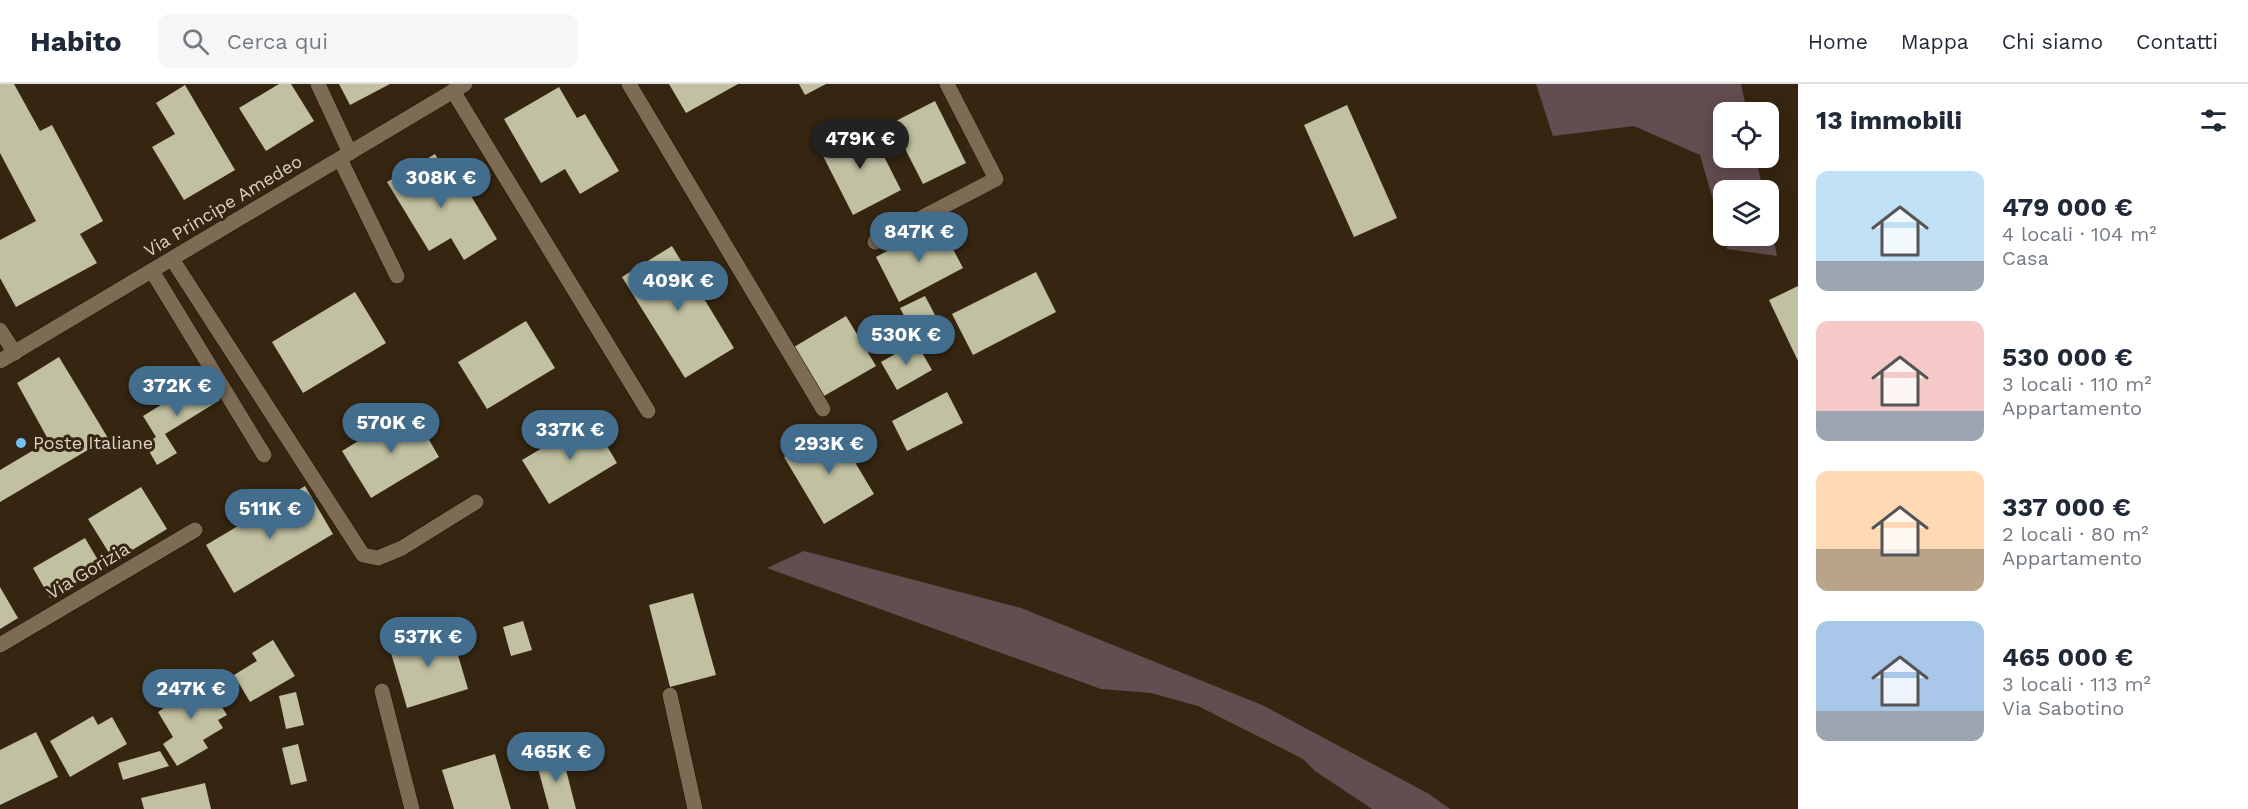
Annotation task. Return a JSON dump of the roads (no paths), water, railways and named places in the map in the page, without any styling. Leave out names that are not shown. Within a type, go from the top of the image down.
[{"type":"street","points":[[318,84],[345,156],[397,276]]},
{"type":"street","points":[[629,84],[823,409]]},
{"type":"street","points":[[875,242],[996,179],[947,84]]},
{"type":"street","points":[[459,87],[648,411]]},
{"type":"street","name":"Via Principe Amedeo","points":[[0,361],[459,87]]},
{"type":"street","points":[[172,259],[363,555],[378,558],[402,548],[476,502]]},
{"type":"street","points":[[152,271],[264,455]]},
{"type":"street","points":[[0,330],[15,352]]},
{"type":"street","name":"Via Gorizia","points":[[0,645],[195,530]]},
{"type":"street","points":[[382,691],[412,809]]},
{"type":"street","points":[[670,696],[695,809]]},
{"type":"place","name":"Poste Italiane","points":[[21,443]]}]
